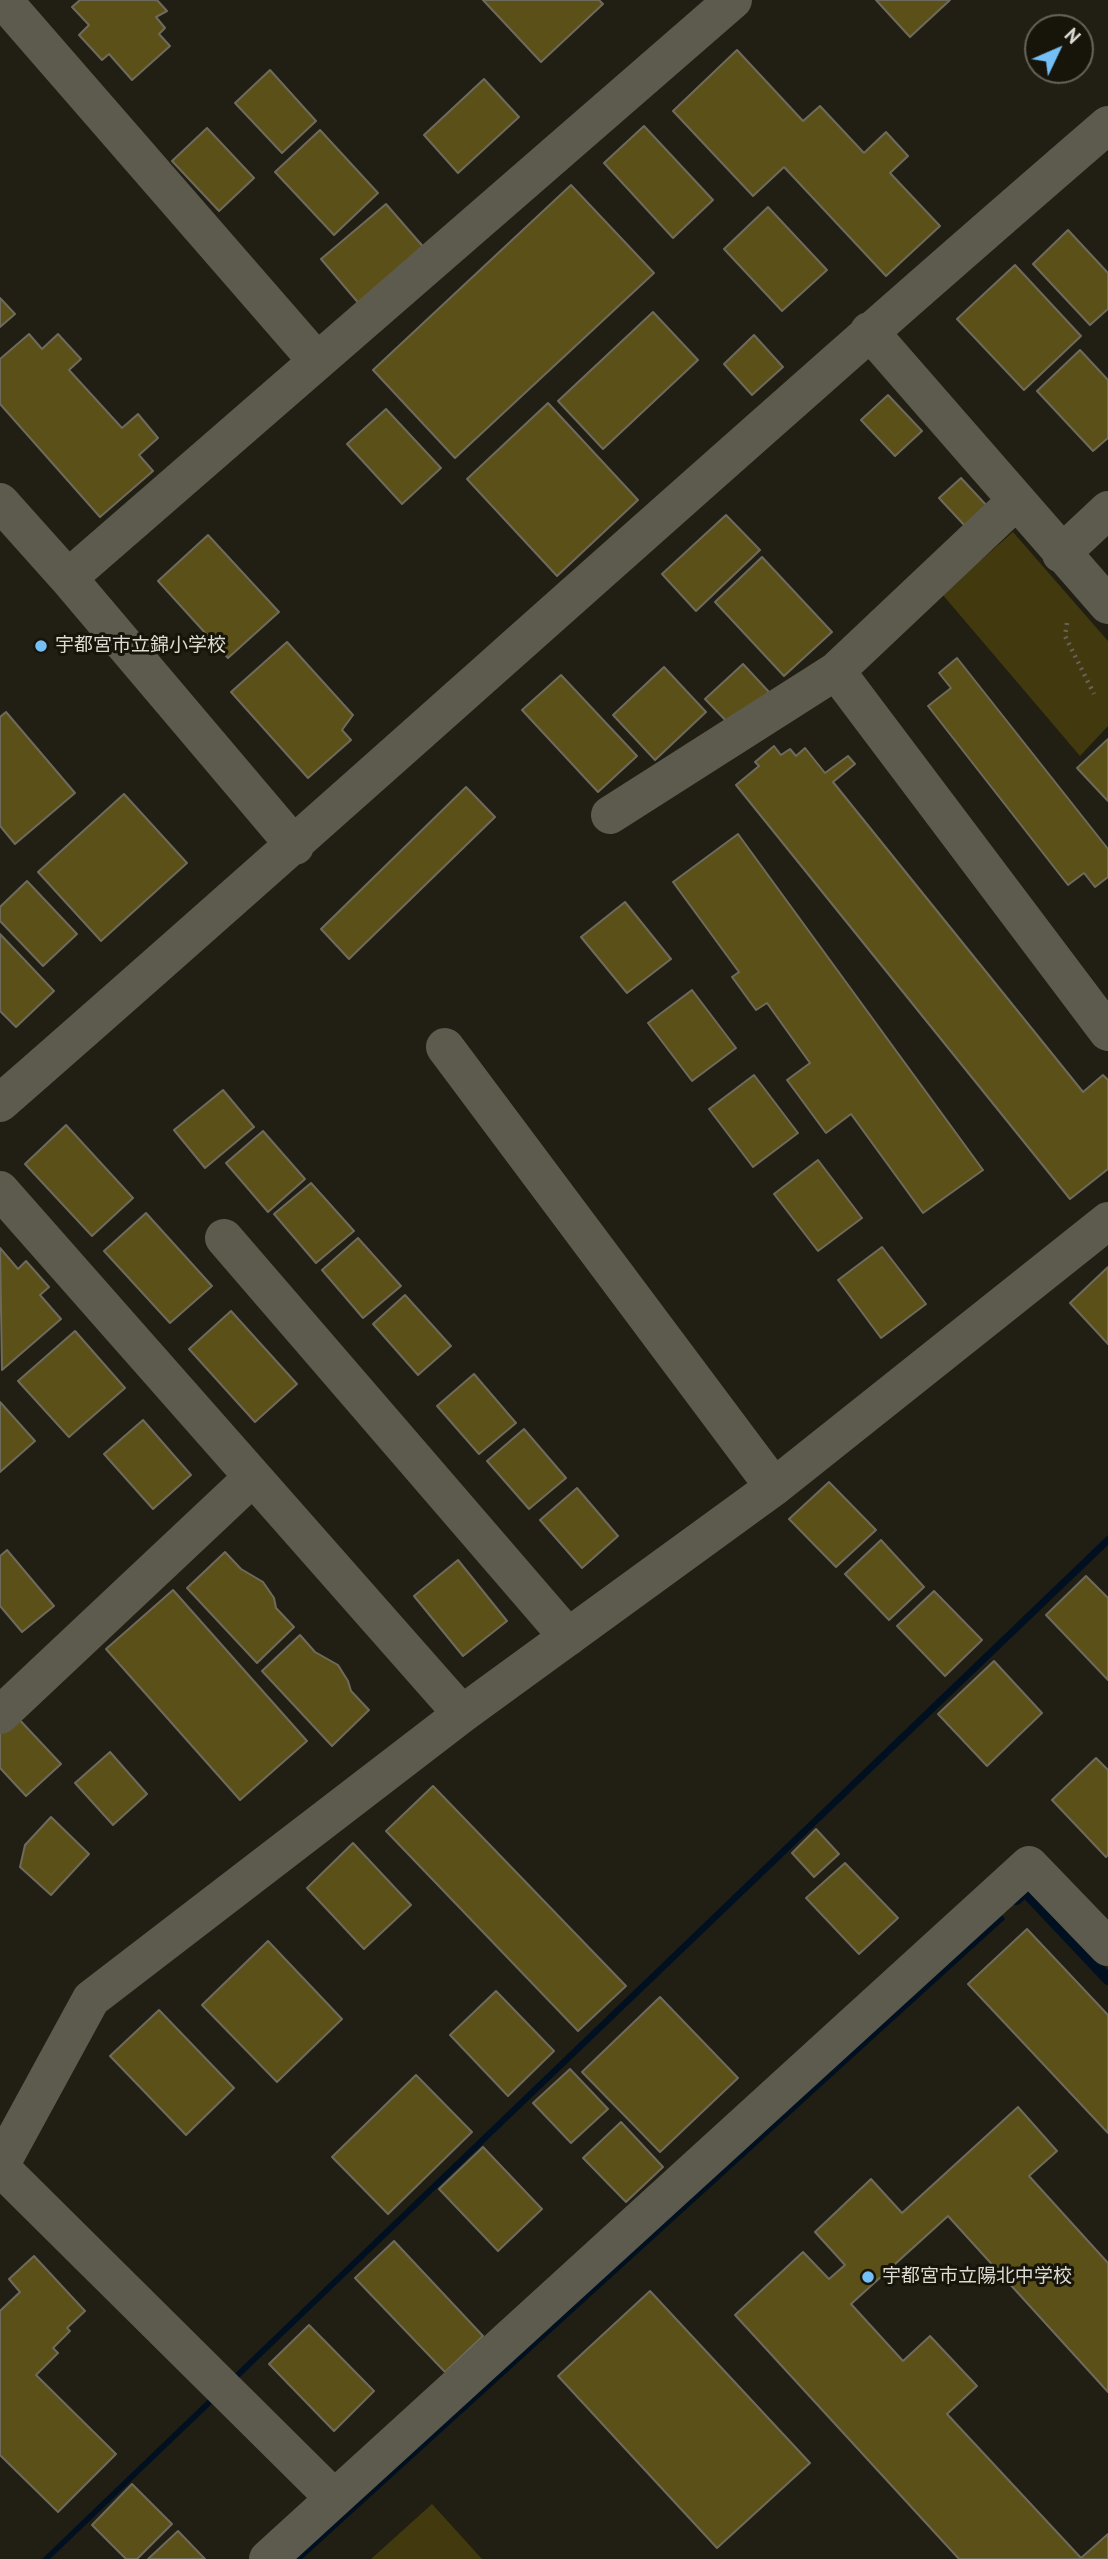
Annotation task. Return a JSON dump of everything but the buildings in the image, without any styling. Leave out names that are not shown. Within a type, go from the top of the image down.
[{"type":"street","points":[[68,578],[733,0]]},
{"type":"street","points":[[6,1],[317,361]]},
{"type":"street","points":[[0,1103],[295,846],[869,331],[1108,125]]},
{"type":"street","points":[[869,331],[1098,595]]},
{"type":"street","points":[[610,815],[836,671],[1016,501]]},
{"type":"street","points":[[0,502],[68,578],[295,846]]},
{"type":"street","points":[[1062,554],[1108,510]]},
{"type":"street","points":[[836,671],[1108,1032]]},
{"type":"street","points":[[444,1047],[774,1487]]},
{"type":"street","points":[[0,1190],[462,1714]]},
{"type":"street","points":[[334,2498],[0,2167],[91,1999],[462,1714],[774,1487],[1108,1221]]},
{"type":"street","points":[[224,1238],[568,1637]]},
{"type":"street","points":[[0,1715],[253,1477]]},
{"type":"street","points":[[268,2559],[1029,1866],[1108,1947]]},
{"type":"path","points":[[1094,694],[1065,636],[1072,600],[1098,595]]},
{"type":"shaded area","points":[[1013,532],[1108,641],[1108,726],[1080,756],[942,594]]},
{"type":"shaded area","points":[[432,2504],[482,2559],[371,2559]]},
{"type":"water","points":[[1108,1535],[1108,1545],[50,2559],[42,2559]]},
{"type":"water","points":[[998,1910],[1005,1919],[302,2559],[283,2559]]},
{"type":"waterway","points":[[1016,1899],[1025,1891],[1108,1979]]},
{"type":"place","name":"宇都宮市立錦小学校","points":[[41,646]]},
{"type":"place","name":"宇都宮市立陽北中学校","points":[[868,2277]]}]
